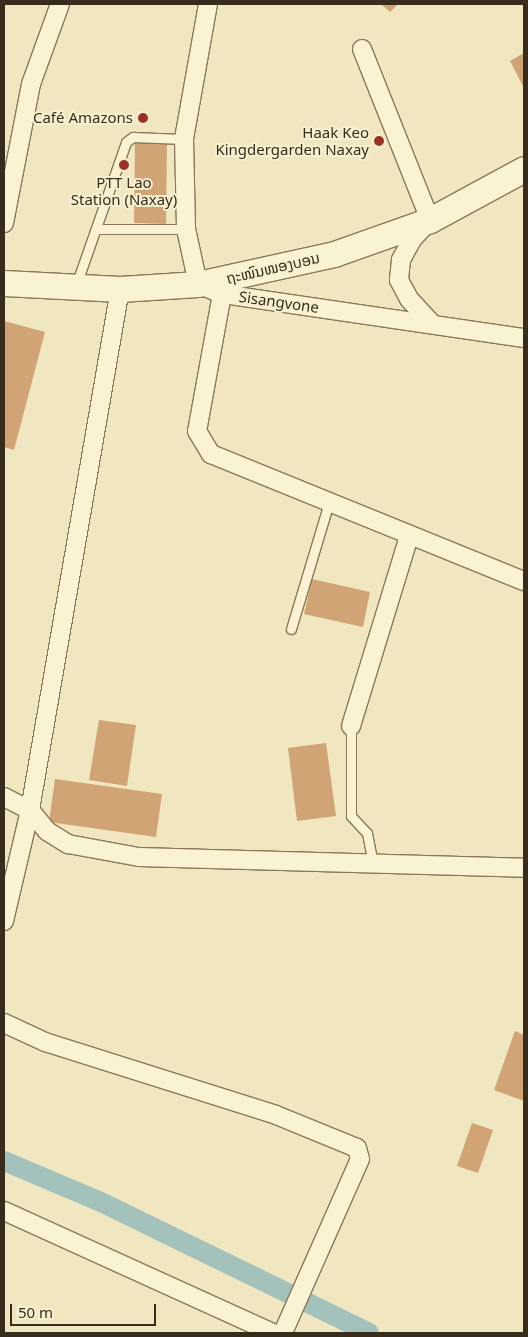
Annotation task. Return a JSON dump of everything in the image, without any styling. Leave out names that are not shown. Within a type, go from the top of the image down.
[{"type":"street","points":[[4,223],[32,84],[60,4]]},
{"type":"street","points":[[198,284],[186,229],[184,139],[208,4]]},
{"type":"street","points":[[362,49],[430,220],[413,238],[401,260],[399,280],[410,299],[432,324]]},
{"type":"street","name":"ຖະໜົນໜອງບອນ","points":[[4,283],[120,289],[198,284],[334,254],[430,220],[524,169]]},
{"type":"street","name":"Sisangvone","points":[[198,284],[222,294],[524,338]]},
{"type":"street","points":[[4,921],[30,810],[120,289]]},
{"type":"street","points":[[222,294],[197,431],[211,454],[409,536],[524,580]]},
{"type":"street","points":[[351,726],[409,536]]},
{"type":"street","points":[[4,797],[30,810],[47,831],[68,844],[139,856],[524,868]]},
{"type":"street","points":[[4,1023],[45,1042],[276,1115],[357,1148],[360,1159],[308,1278],[281,1331],[4,1210]]},
{"type":"lane","points":[[75,288],[98,229],[126,142],[133,137],[184,139]]},
{"type":"lane","points":[[98,229],[186,229]]},
{"type":"lane","points":[[291,629],[329,502]]},
{"type":"lane","points":[[351,726],[351,816],[367,833],[373,864]]},
{"type":"building","points":[[381,4],[398,4],[390,12]]},
{"type":"building","points":[[524,53],[524,88],[510,61]]},
{"type":"building","points":[[135,142],[167,142],[166,224],[134,223]]},
{"type":"building","points":[[4,321],[45,332],[14,450],[4,447]]},
{"type":"building","points":[[312,579],[370,592],[363,627],[304,614]]},
{"type":"building","points":[[99,720],[136,725],[127,786],[89,780]]},
{"type":"building","points":[[326,743],[336,816],[297,821],[288,748]]},
{"type":"building","points":[[55,779],[162,794],[156,837],[49,822]]},
{"type":"building","points":[[515,1031],[524,1035],[524,1101],[494,1090]]},
{"type":"building","points":[[472,1123],[493,1130],[478,1173],[457,1166]]},
{"type":"waterway","points":[[4,1161],[101,1202],[369,1333]]},
{"type":"place","name":"Café Amazons","points":[[143,118]]},
{"type":"place","name":"Haak Keo Kingdergarden Naxay","points":[[379,141]]},
{"type":"place","name":"PTT Lao Station (Naxay)","points":[[124,165]]}]
